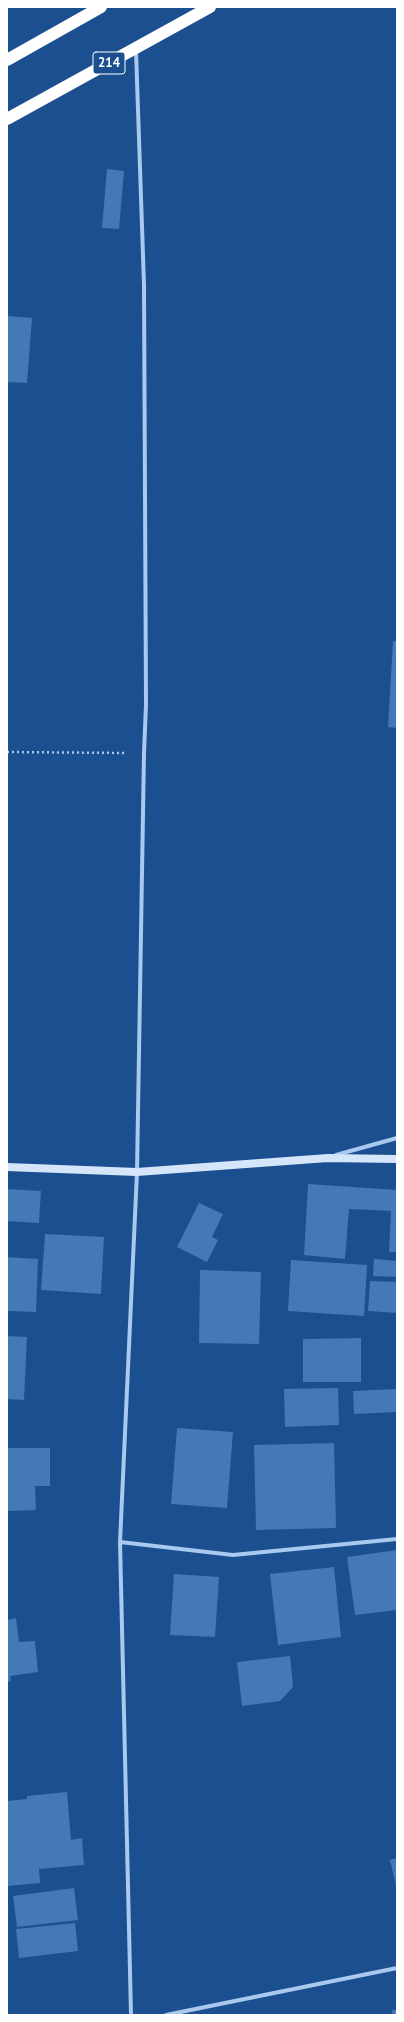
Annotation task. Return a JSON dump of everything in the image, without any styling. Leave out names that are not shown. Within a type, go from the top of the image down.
[{"type":"highway","points":[[7,60],[101,7]]},
{"type":"highway","name":"214","points":[[7,119],[210,7]]},
{"type":"street","points":[[131,2015],[120,1542],[137,1172],[146,705],[144,285],[136,49]]},
{"type":"street","points":[[328,1158],[397,1138]]},
{"type":"street","points":[[7,1167],[137,1172],[328,1158],[397,1159]]},
{"type":"street","points":[[120,1542],[233,1555],[397,1539]]},
{"type":"street","points":[[166,2015],[397,1968]]},
{"type":"path","points":[[7,752],[144,753]]},
{"type":"building","points":[[107,169],[124,171],[119,229],[102,228]]},
{"type":"building","points":[[7,316],[32,318],[27,383],[7,382]]},
{"type":"building","points":[[393,641],[397,641],[397,728],[388,727]]},
{"type":"building","points":[[308,1184],[397,1190],[397,1252],[389,1252],[391,1211],[349,1209],[345,1259],[304,1255]]},
{"type":"building","points":[[7,1189],[41,1191],[39,1223],[7,1221]]},
{"type":"building","points":[[199,1203],[223,1214],[212,1237],[218,1240],[207,1262],[177,1247]]},
{"type":"building","points":[[45,1234],[104,1237],[101,1294],[41,1290]]},
{"type":"building","points":[[7,1257],[38,1259],[36,1312],[7,1311]]},
{"type":"building","points":[[374,1259],[397,1261],[397,1277],[373,1276]]},
{"type":"building","points":[[291,1260],[367,1265],[364,1316],[288,1311]]},
{"type":"building","points":[[200,1270],[261,1272],[259,1344],[199,1343]]},
{"type":"building","points":[[370,1281],[397,1282],[397,1313],[368,1311]]},
{"type":"building","points":[[7,1336],[27,1337],[24,1400],[7,1399]]},
{"type":"building","points":[[361,1338],[361,1382],[303,1382],[303,1339]]},
{"type":"building","points":[[338,1388],[339,1425],[285,1427],[284,1389]]},
{"type":"building","points":[[397,1389],[397,1412],[354,1414],[353,1391]]},
{"type":"building","points":[[177,1428],[233,1432],[227,1508],[171,1504]]},
{"type":"building","points":[[334,1443],[336,1528],[256,1530],[254,1445]]},
{"type":"building","points":[[7,1448],[50,1448],[50,1486],[35,1486],[36,1510],[7,1511]]},
{"type":"building","points":[[397,1550],[397,1610],[355,1615],[347,1557]]},
{"type":"building","points":[[334,1567],[341,1637],[278,1645],[270,1574]]},
{"type":"building","points":[[174,1574],[219,1577],[215,1637],[170,1635]]},
{"type":"building","points":[[16,1618],[19,1642],[35,1641],[38,1672],[10,1676],[11,1681],[7,1682],[7,1620]]},
{"type":"building","points":[[290,1656],[293,1687],[280,1701],[242,1706],[237,1662]]},
{"type":"building","points":[[67,1792],[71,1840],[82,1838],[84,1865],[39,1869],[40,1883],[7,1886],[7,1801],[27,1799],[27,1796]]},
{"type":"building","points":[[397,1858],[397,1886],[396,1886],[390,1860]]},
{"type":"building","points":[[74,1888],[78,1920],[17,1927],[13,1896]]},
{"type":"building","points":[[75,1923],[78,1951],[19,1958],[16,1929]]},
{"type":"building","points":[[392,2010],[397,2010],[397,2015],[393,2015]]}]
